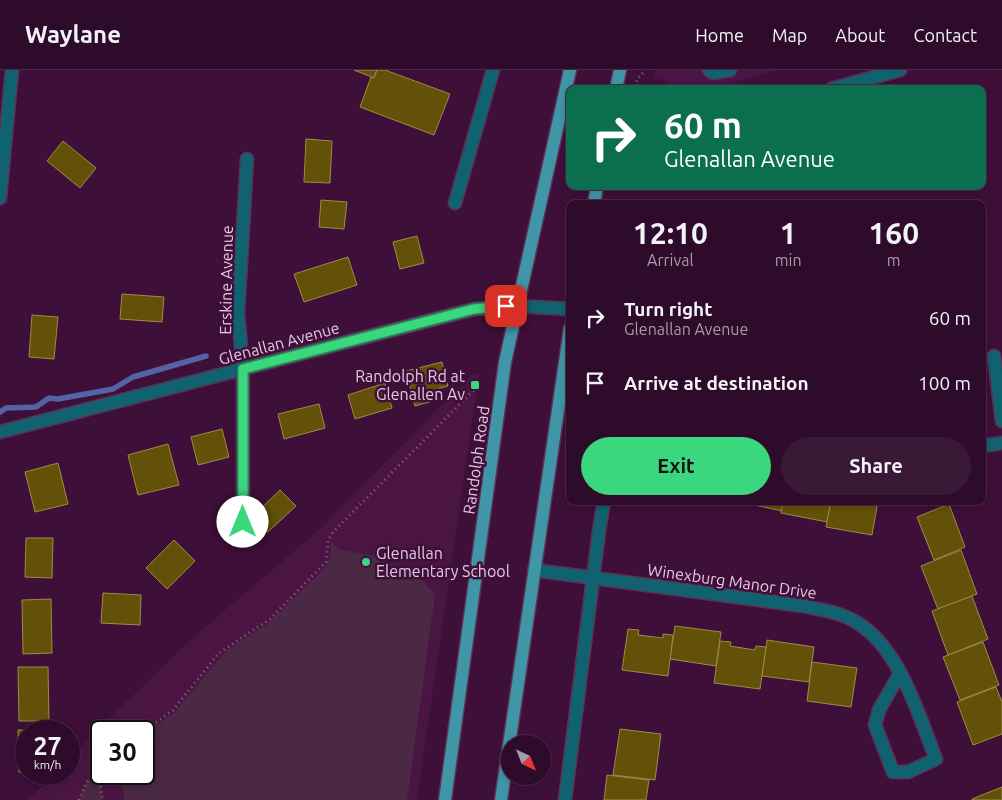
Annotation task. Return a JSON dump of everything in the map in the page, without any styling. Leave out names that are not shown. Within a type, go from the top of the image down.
[{"type":"main road","name":"Randolph Road","points":[[567,85],[570,70]]},
{"type":"main road","points":[[617,85],[620,70]]},
{"type":"main road","name":"Randolph Road","points":[[445,800],[506,362],[566,88]]},
{"type":"main road","points":[[501,800],[566,355]]},
{"type":"street","points":[[0,198],[4,111],[12,70]]},
{"type":"street","points":[[455,203],[493,70]]},
{"type":"street","points":[[709,70],[713,73],[730,70]]},
{"type":"street","points":[[846,85],[900,70]]},
{"type":"street","name":"Erskine Avenue","points":[[243,522],[243,369],[238,313],[247,159]]},
{"type":"street","name":"Glenallan Avenue","points":[[0,432],[474,309],[518,306],[566,309]]},
{"type":"street","points":[[993,355],[1002,421]]},
{"type":"street","points":[[986,445],[1002,443]]},
{"type":"street","points":[[565,800],[603,505]]},
{"type":"street","name":"Winexburg Manor Drive","points":[[534,570],[831,612],[856,622],[883,646],[900,673],[936,759],[908,772],[893,772],[875,726],[879,710],[900,673]]},
{"type":"path","points":[[635,85],[638,78],[646,70]]},
{"type":"path","points":[[155,723],[173,710],[219,653],[270,619],[326,562],[328,540],[333,532],[476,388]]},
{"type":"path","points":[[79,800],[90,778]]},
{"type":"path","points":[[100,785],[103,800]]},
{"type":"shaded area","points":[[655,70],[776,70],[726,85],[674,85],[653,77]]},
{"type":"shaded area","name":"Glenallan Elementary School","points":[[479,374],[417,800],[27,800],[43,785],[80,785],[80,748],[90,737],[90,785],[155,785],[155,720],[107,720],[198,633],[320,529],[471,375]]},
{"type":"shaded area","name":"Glenallan Elementary School","points":[[331,541],[338,549],[378,557],[423,581],[435,595],[407,800],[125,800],[122,785],[155,785],[155,744],[164,742],[155,743],[155,726],[174,713],[227,650],[266,625],[323,570],[330,559]]},
{"type":"shaded area","points":[[90,778],[90,785],[100,785],[103,800],[79,800]]},
{"type":"building","points":[[354,70],[377,70],[374,78]]},
{"type":"building","points":[[377,70],[385,70],[450,94],[434,135],[360,107],[371,77],[374,78]]},
{"type":"building","points":[[306,139],[332,141],[330,183],[304,182]]},
{"type":"building","points":[[63,141],[96,168],[80,188],[47,161]]},
{"type":"building","points":[[321,200],[347,202],[344,229],[319,227]]},
{"type":"building","points":[[417,236],[424,263],[400,269],[393,242]]},
{"type":"building","points":[[348,257],[357,285],[304,302],[294,274]]},
{"type":"building","points":[[122,294],[164,297],[162,322],[120,319]]},
{"type":"building","points":[[32,315],[58,317],[54,359],[29,357]]},
{"type":"building","points":[[442,362],[448,386],[437,389],[440,399],[415,406],[406,371]]},
{"type":"building","points":[[385,383],[392,408],[355,419],[348,395]]},
{"type":"building","points":[[319,404],[325,428],[284,439],[278,414]]},
{"type":"building","points":[[222,429],[229,457],[198,465],[191,437]]},
{"type":"building","points":[[168,444],[179,485],[138,495],[128,455]]},
{"type":"building","points":[[58,463],[68,504],[35,512],[25,472]]},
{"type":"building","points":[[280,490],[296,506],[268,532],[253,516]]},
{"type":"building","points":[[754,505],[783,505],[782,511]]},
{"type":"building","points":[[782,505],[830,505],[827,522],[781,513]]},
{"type":"building","points":[[830,505],[877,505],[872,535],[826,527]]},
{"type":"building","points":[[949,505],[965,547],[934,560],[917,517]]},
{"type":"building","points":[[26,538],[53,538],[52,578],[25,577]]},
{"type":"building","points":[[174,540],[195,561],[167,589],[146,568]]},
{"type":"building","points":[[961,550],[977,594],[938,609],[921,566]]},
{"type":"building","points":[[103,593],[141,595],[140,625],[101,623]]},
{"type":"building","points":[[972,596],[988,639],[948,655],[932,611]]},
{"type":"building","points":[[51,599],[52,653],[23,654],[22,600]]},
{"type":"building","points":[[675,626],[721,632],[716,666],[670,659]]},
{"type":"building","points":[[628,629],[639,630],[638,635],[663,638],[663,634],[673,635],[668,676],[622,670]]},
{"type":"building","points":[[767,640],[814,647],[809,682],[762,676]]},
{"type":"building","points":[[720,641],[731,642],[730,646],[755,650],[756,646],[766,647],[760,689],[714,683]]},
{"type":"building","points":[[983,642],[999,685],[960,700],[943,657]]},
{"type":"building","points":[[812,662],[857,668],[851,707],[807,701]]},
{"type":"building","points":[[18,667],[48,667],[49,720],[19,720]]},
{"type":"building","points":[[996,687],[1002,702],[1002,734],[973,745],[957,702]]},
{"type":"building","points":[[620,729],[661,734],[655,780],[613,775]]},
{"type":"building","points":[[607,775],[649,780],[646,800],[604,800]]},
{"type":"building","points":[[1002,787],[1002,800],[972,800],[972,799]]},
{"type":"waterway","points":[[0,412],[6,408],[36,407],[49,398],[58,399],[113,389],[133,377],[206,356]]},
{"type":"place","name":"Randolph Rd at Glenallen Av","points":[[475,385]]},
{"type":"place","name":"Glenallan Elementary School","points":[[366,562]]},
{"type":"route","points":[[243,522],[243,369],[474,309],[506,306]]}]
